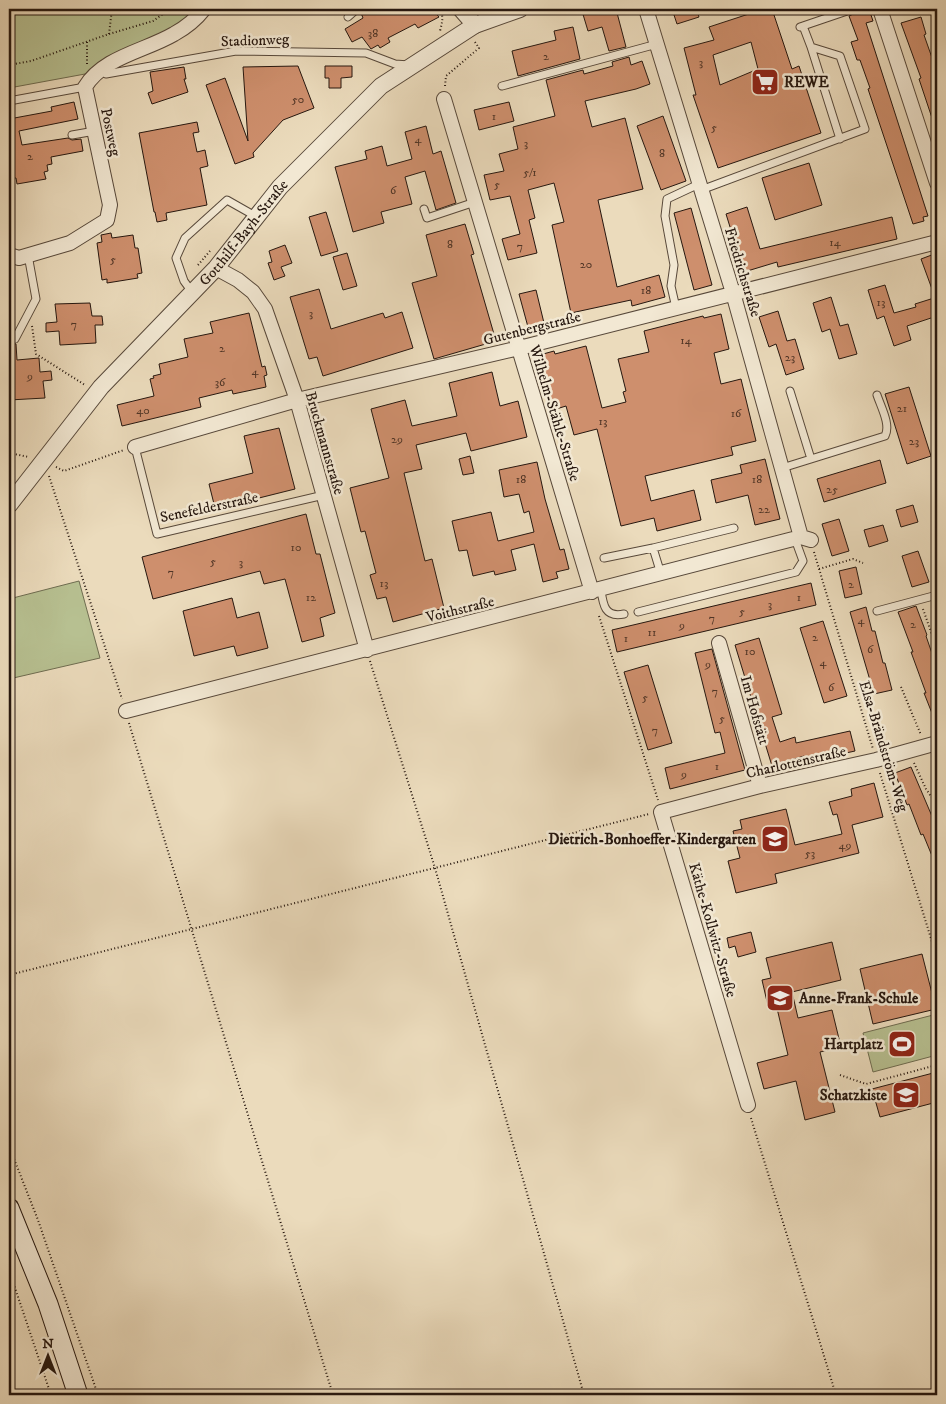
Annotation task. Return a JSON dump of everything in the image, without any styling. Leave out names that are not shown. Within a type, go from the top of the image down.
[{"type":"main road","points":[[9,1208],[48,1304],[78,1395]]},
{"type":"street","points":[[85,87],[90,78],[103,67],[176,34],[204,9]]},
{"type":"street","points":[[461,9],[474,33]]},
{"type":"street","name":"Gotthilf-Bayh-Straße","points":[[9,505],[101,387],[216,268],[280,187],[382,86],[412,65],[520,9]]},
{"type":"street","name":"Friedrichstraße","points":[[646,9],[733,293],[802,539]]},
{"type":"street","points":[[880,9],[937,183]]},
{"type":"street","name":"Postweg","points":[[9,255],[19,258],[70,243],[107,220],[110,205],[85,87]]},
{"type":"street","name":"Wilhelm-Stähle-Straße","points":[[444,99],[519,348],[596,591]]},
{"type":"street","name":"Gutenbergstraße","points":[[135,447],[297,400],[519,348],[937,242]]},
{"type":"street","name":"Bruckmannstraße","points":[[216,268],[238,280],[253,292],[265,309],[297,400],[367,650]]},
{"type":"street","name":"Voithstraße","points":[[126,711],[802,539]]},
{"type":"street","name":"Im Hofstätt","points":[[719,643],[760,786]]},
{"type":"street","name":"Charlottenstraße","points":[[661,812],[932,745]]},
{"type":"street","name":"Käthe-Kollwitz-Straße","points":[[661,812],[748,1105]]},
{"type":"lane","points":[[348,16],[357,9]]},
{"type":"lane","points":[[840,138],[811,47],[802,27],[853,9]]},
{"type":"lane","points":[[502,86],[657,44]]},
{"type":"lane","points":[[676,308],[670,286],[674,264],[665,216],[667,199],[865,129],[840,56],[811,47]]},
{"type":"lane","name":"Stadionweg","points":[[103,67],[106,74],[236,51],[366,53],[395,64],[412,65]]},
{"type":"lane","points":[[9,102],[85,87]]},
{"type":"lane","points":[[72,135],[95,131]]},
{"type":"lane","points":[[192,293],[184,281],[176,258],[185,238],[227,200],[257,217]]},
{"type":"lane","points":[[424,209],[427,218],[475,202]]},
{"type":"lane","points":[[14,339],[36,299],[28,255]]},
{"type":"lane","points":[[790,391],[811,459]]},
{"type":"lane","points":[[782,468],[885,436],[887,433],[886,424],[877,395]]},
{"type":"lane","name":"Senefelderstraße","points":[[135,447],[157,534],[324,495]]},
{"type":"lane","points":[[604,558],[734,528]]},
{"type":"lane","points":[[638,612],[796,572],[803,561],[802,539]]},
{"type":"lane","points":[[653,548],[661,574]]},
{"type":"lane","points":[[596,591],[610,613],[624,614]]},
{"type":"lane","points":[[877,612],[937,595]]},
{"type":"path","points":[[109,34],[112,9]]},
{"type":"path","points":[[9,65],[31,62],[109,34],[153,21],[170,9]]},
{"type":"path","points":[[440,9],[443,14],[443,21]]},
{"type":"path","points":[[444,99],[446,76],[479,48],[474,33]]},
{"type":"path","points":[[29,312],[36,354],[85,385]]},
{"type":"path","points":[[9,453],[44,460],[64,471],[135,447]]},
{"type":"path","points":[[44,460],[126,711],[333,1395]]},
{"type":"path","name":"Elsa-Brändström-Weg","points":[[802,539],[819,569],[937,958]]},
{"type":"path","points":[[819,569],[853,559],[862,563]]},
{"type":"path","points":[[9,975],[661,812],[596,591]]},
{"type":"path","points":[[919,600],[937,649]]},
{"type":"path","points":[[367,650],[435,868],[584,1395]]},
{"type":"path","points":[[901,687],[932,745]]},
{"type":"path","points":[[909,751],[926,789],[937,805]]},
{"type":"path","points":[[840,1075],[866,1084],[937,1065]]},
{"type":"path","points":[[748,1105],[836,1395]]},
{"type":"path","points":[[9,1146],[38,1220],[98,1395]]},
{"type":"path","points":[[9,1270],[51,1395]]},
{"type":"green space","points":[[9,9],[193,9],[176,31],[85,74],[9,88]]},
{"type":"green space","points":[[79,581],[100,658],[9,679],[9,599]]},
{"type":"green space","name":"Hartplatz","points":[[937,1014],[937,1055],[873,1072],[863,1033]]},
{"type":"building","points":[[369,9],[432,9],[439,17],[418,28],[415,24],[388,38],[390,42],[380,48],[378,45],[371,49],[362,37],[352,42],[345,29],[363,18],[361,13]]},
{"type":"building","points":[[590,9],[616,9],[626,47],[609,51],[602,27],[588,31],[582,11]]},
{"type":"building","points":[[672,9],[696,9],[699,17],[677,24]]},
{"type":"building","name":"REWE","points":[[764,9],[772,9],[792,69],[799,66],[821,133],[718,168],[693,95],[696,95],[684,48],[714,40],[709,27]],"holes":[[[751,42],[758,69],[720,85],[713,55]]]},
{"type":"building","points":[[864,9],[869,9],[873,21],[866,23],[928,216],[923,217],[924,221],[913,224],[868,89],[870,88],[851,42],[858,40],[849,16]]},
{"type":"building","points":[[921,17],[926,34],[924,35],[937,72],[937,127],[935,127],[919,79],[921,78],[901,23]]},
{"type":"building","points":[[573,27],[580,59],[518,76],[512,51],[556,40],[554,31]]},
{"type":"building","points":[[629,57],[631,65],[642,61],[650,84],[585,101],[592,127],[625,118],[643,189],[598,200],[617,287],[659,275],[665,297],[632,306],[631,300],[571,313],[552,225],[564,222],[554,183],[528,190],[535,218],[529,220],[537,253],[508,260],[502,239],[520,234],[510,196],[490,200],[484,175],[504,171],[499,154],[518,149],[513,127],[555,116],[546,80],[583,70],[584,74],[613,66],[612,62]]},
{"type":"building","points":[[298,66],[314,108],[283,120],[253,153],[254,157],[235,164],[206,85],[225,78],[248,141],[243,67]]},
{"type":"building","points":[[325,66],[352,66],[352,77],[341,78],[341,88],[329,88],[329,78],[325,78]]},
{"type":"building","points":[[184,67],[186,79],[184,79],[188,92],[152,104],[148,93],[153,91],[150,72]]},
{"type":"building","points":[[74,102],[78,119],[19,131],[22,145],[68,138],[72,140],[81,139],[83,151],[51,157],[52,164],[47,165],[48,171],[44,172],[46,179],[17,184],[13,171],[9,172],[9,119],[52,111],[51,107]]},
{"type":"building","points":[[509,102],[514,121],[479,130],[474,110]]},
{"type":"building","points":[[663,116],[686,181],[661,190],[637,126]]},
{"type":"building","points":[[197,122],[199,132],[193,133],[197,152],[205,150],[208,166],[200,168],[207,205],[166,213],[167,220],[157,222],[139,133]]},
{"type":"building","points":[[426,126],[433,154],[441,151],[456,203],[436,210],[425,171],[405,177],[412,204],[381,212],[384,223],[353,232],[335,167],[367,159],[365,151],[382,146],[387,166],[412,159],[405,132]]},
{"type":"building","points":[[809,163],[822,205],[775,220],[762,178]]},
{"type":"building","points":[[747,207],[760,249],[892,217],[897,239],[778,267],[777,262],[744,272],[726,214]]},
{"type":"building","points":[[691,208],[712,285],[694,290],[674,213]]},
{"type":"building","points":[[326,212],[338,251],[321,256],[309,217]]},
{"type":"building","points":[[465,224],[474,254],[471,255],[496,341],[434,359],[412,283],[437,276],[426,235]]},
{"type":"building","points":[[111,233],[112,238],[133,235],[135,248],[138,248],[142,273],[137,274],[138,278],[107,283],[107,279],[102,280],[97,243],[102,242],[101,235]]},
{"type":"building","points":[[285,245],[292,263],[281,267],[285,276],[274,280],[268,263],[272,262],[269,251]]},
{"type":"building","points":[[347,253],[357,286],[343,290],[333,257]]},
{"type":"building","points":[[937,253],[937,300],[936,300],[921,259]]},
{"type":"building","points":[[885,285],[894,313],[916,307],[915,304],[934,298],[937,308],[937,316],[907,326],[911,340],[894,346],[884,316],[877,319],[868,290]]},
{"type":"building","points":[[319,289],[331,329],[383,313],[385,318],[402,312],[413,348],[323,376],[317,357],[309,359],[290,297]]},
{"type":"building","points":[[536,290],[544,323],[528,327],[519,294]]},
{"type":"building","points":[[831,297],[840,326],[848,324],[857,354],[839,359],[830,329],[822,332],[813,303]]},
{"type":"building","points":[[90,303],[92,316],[102,316],[103,325],[95,325],[96,343],[60,345],[59,331],[46,332],[46,323],[57,322],[55,304]]},
{"type":"building","points":[[778,311],[787,341],[795,339],[804,369],[786,375],[776,344],[769,347],[759,317]]},
{"type":"building","points":[[249,313],[262,367],[265,366],[267,375],[264,376],[266,387],[233,394],[232,390],[199,398],[201,407],[122,426],[117,405],[154,396],[150,379],[161,374],[159,364],[188,357],[184,339],[213,333],[210,322]]},
{"type":"building","points":[[721,314],[729,349],[714,353],[721,384],[741,379],[756,441],[731,447],[733,455],[645,476],[651,501],[694,490],[701,520],[657,531],[654,518],[621,526],[597,429],[574,435],[566,406],[553,410],[536,356],[554,351],[555,354],[586,346],[602,408],[626,402],[623,392],[626,391],[618,359],[649,352],[644,331],[703,316],[704,318]]},
{"type":"building","points":[[9,342],[16,344],[17,360],[39,358],[40,372],[51,371],[52,380],[43,381],[45,398],[9,400]]},
{"type":"building","points":[[492,372],[500,406],[518,401],[527,437],[471,451],[466,433],[416,445],[422,469],[404,473],[425,561],[432,559],[444,608],[393,622],[386,597],[377,599],[370,575],[376,573],[365,531],[361,532],[350,488],[389,478],[371,409],[405,400],[412,426],[457,416],[449,383]]},
{"type":"building","points":[[909,387],[931,456],[907,464],[885,394]]},
{"type":"building","points":[[279,428],[295,489],[243,502],[241,498],[214,504],[209,484],[253,473],[244,436]]},
{"type":"building","points":[[470,456],[474,473],[463,475],[459,459]]},
{"type":"building","points":[[765,459],[780,519],[755,525],[748,495],[716,503],[711,480],[742,473],[740,465]]},
{"type":"building","points":[[880,460],[886,483],[824,502],[817,479]]},
{"type":"building","points":[[537,462],[545,499],[560,550],[564,549],[569,569],[556,572],[558,578],[543,582],[534,544],[511,550],[516,570],[495,575],[494,571],[473,576],[467,550],[459,551],[452,521],[491,512],[498,541],[534,532],[529,511],[524,513],[519,494],[504,497],[499,470]]},
{"type":"building","points":[[913,505],[918,522],[901,527],[896,510]]},
{"type":"building","points":[[306,514],[316,554],[320,554],[335,613],[320,618],[324,636],[302,642],[285,579],[264,584],[260,571],[153,599],[142,557]]},
{"type":"building","points":[[839,519],[849,551],[832,556],[822,524]]},
{"type":"building","points":[[883,525],[888,541],[869,547],[864,530]]},
{"type":"building","points":[[918,551],[929,582],[912,587],[902,556]]},
{"type":"building","points":[[856,567],[862,594],[845,598],[839,571]]},
{"type":"building","points":[[811,583],[816,605],[617,652],[612,630]]},
{"type":"building","points":[[232,598],[237,618],[259,612],[268,648],[237,656],[234,646],[194,656],[183,611]]},
{"type":"building","points":[[916,606],[937,668],[937,726],[924,693],[926,693],[911,652],[913,652],[898,612]]},
{"type":"building","points":[[866,607],[892,690],[874,694],[850,612]]},
{"type":"building","points":[[823,621],[847,696],[824,703],[800,628]]},
{"type":"building","points":[[759,638],[782,714],[772,717],[780,742],[795,737],[796,743],[850,731],[855,751],[805,762],[804,756],[772,766],[735,645]]},
{"type":"building","points":[[712,649],[745,770],[670,789],[665,768],[725,753],[720,732],[715,733],[695,653]]},
{"type":"building","points":[[648,665],[672,743],[648,750],[624,672]]},
{"type":"building","points":[[911,767],[937,828],[937,868],[909,804],[907,805],[895,773]]},
{"type":"building","points":[[874,783],[883,817],[852,825],[859,853],[775,874],[777,883],[736,893],[728,861],[740,858],[733,831],[742,829],[740,820],[786,809],[795,845],[842,834],[837,814],[833,815],[829,802],[852,796],[851,789]]},
{"type":"building","points":[[751,932],[756,952],[738,957],[735,946],[729,948],[727,938]]},
{"type":"building","name":"Anne-Frank-Schule","points":[[832,942],[841,980],[792,992],[798,1018],[832,1010],[841,1047],[820,1052],[835,1112],[805,1120],[796,1081],[764,1089],[757,1063],[788,1055],[776,1004],[768,1006],[762,980],[771,978],[766,958]]},
{"type":"building","points":[[922,954],[936,1009],[873,1024],[860,969]]},
{"type":"building","name":"Schatzkiste","points":[[937,1072],[937,1102],[880,1117],[872,1089]]},
{"type":"place","name":"REWE","points":[[765,82]]},
{"type":"place","name":"Dietrich-Bonhoeffer-Kindergarten","points":[[775,839]]},
{"type":"place","name":"Anne-Frank-Schule","points":[[780,998]]},
{"type":"place","name":"Hartplatz","points":[[902,1044]]},
{"type":"place","name":"Schatzkiste","points":[[906,1095]]}]
